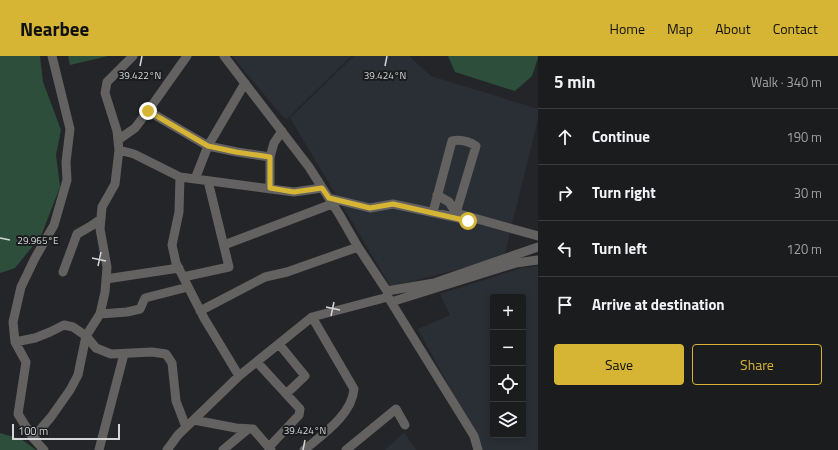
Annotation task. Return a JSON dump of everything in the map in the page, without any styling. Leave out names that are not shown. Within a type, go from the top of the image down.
[{"type":"street","points":[[44,450],[33,438],[18,414],[26,362],[15,342],[13,322],[21,287],[35,258],[54,225],[67,180],[66,162],[70,129],[52,56]]},
{"type":"street","points":[[33,438],[51,418],[70,390],[78,375],[86,336],[100,314],[105,292],[106,279],[106,268],[100,229],[102,207],[115,184],[118,150],[117,131],[105,93],[107,82],[133,56]]},
{"type":"street","points":[[118,140],[135,128],[187,56]]},
{"type":"street","points":[[224,56],[309,167],[331,201],[474,436],[478,450]]},
{"type":"street","points":[[195,179],[208,146],[245,83]]},
{"type":"street","points":[[148,111],[208,146],[270,157]]},
{"type":"street","points":[[270,188],[270,157],[274,142],[282,132]]},
{"type":"street","points":[[433,212],[452,141],[459,139],[470,142],[476,146],[455,215]]},
{"type":"street","points":[[118,150],[134,154],[180,176],[208,182],[270,188],[294,192],[322,188]]},
{"type":"street","points":[[180,176],[179,212],[172,245],[181,272],[200,311],[239,376]]},
{"type":"street","points":[[106,279],[229,267],[208,182]]},
{"type":"street","points":[[437,195],[449,202],[455,215],[520,236],[532,238],[538,243]]},
{"type":"street","points":[[224,245],[331,201],[370,208],[393,204],[455,215],[538,236]]},
{"type":"street","points":[[63,272],[77,234],[101,220]]},
{"type":"street","points":[[200,311],[265,277],[287,272],[358,247]]},
{"type":"street","points":[[389,297],[538,247]]},
{"type":"street","points":[[167,450],[178,435],[239,376],[312,317],[516,263],[538,260]]},
{"type":"street","points":[[100,314],[127,312],[140,309],[145,298],[188,287]]},
{"type":"street","points":[[304,450],[330,430],[353,398],[354,389],[312,317]]},
{"type":"street","points":[[15,342],[35,338],[64,325],[73,326],[86,336],[96,348],[111,354],[152,352],[166,354],[172,363],[176,401],[186,427]]},
{"type":"street","points":[[279,344],[305,376],[286,394]]},
{"type":"street","points":[[99,450],[124,354]]},
{"type":"street","points":[[194,420],[253,429],[270,449],[299,415],[300,409],[257,362]]},
{"type":"street","points":[[346,450],[396,409],[405,426]]},
{"type":"street","points":[[224,450],[248,429]]},
{"type":"shaded area","points":[[232,56],[351,56],[287,119],[282,116]]},
{"type":"shaded area","points":[[354,56],[409,56],[431,76],[538,109],[538,119],[504,257],[391,287],[290,118]]},
{"type":"shaded area","points":[[538,266],[538,450],[481,450],[418,329],[450,315],[440,294],[521,268]]},
{"type":"shaded area","points":[[404,432],[416,450],[385,450]]},
{"type":"green space","points":[[0,56],[40,56],[43,82],[61,130],[56,155],[60,187],[41,236],[15,268],[0,273]]},
{"type":"green space","points":[[68,56],[108,56],[70,65]]},
{"type":"green space","points":[[448,56],[538,56],[538,58],[532,76],[515,91],[455,72]]},
{"type":"green space","points":[[0,433],[21,439],[36,450],[0,450]]},
{"type":"route","points":[[148,111],[208,146],[270,157],[270,188],[294,192],[322,188],[329,198],[370,208],[393,204],[468,221]]}]
